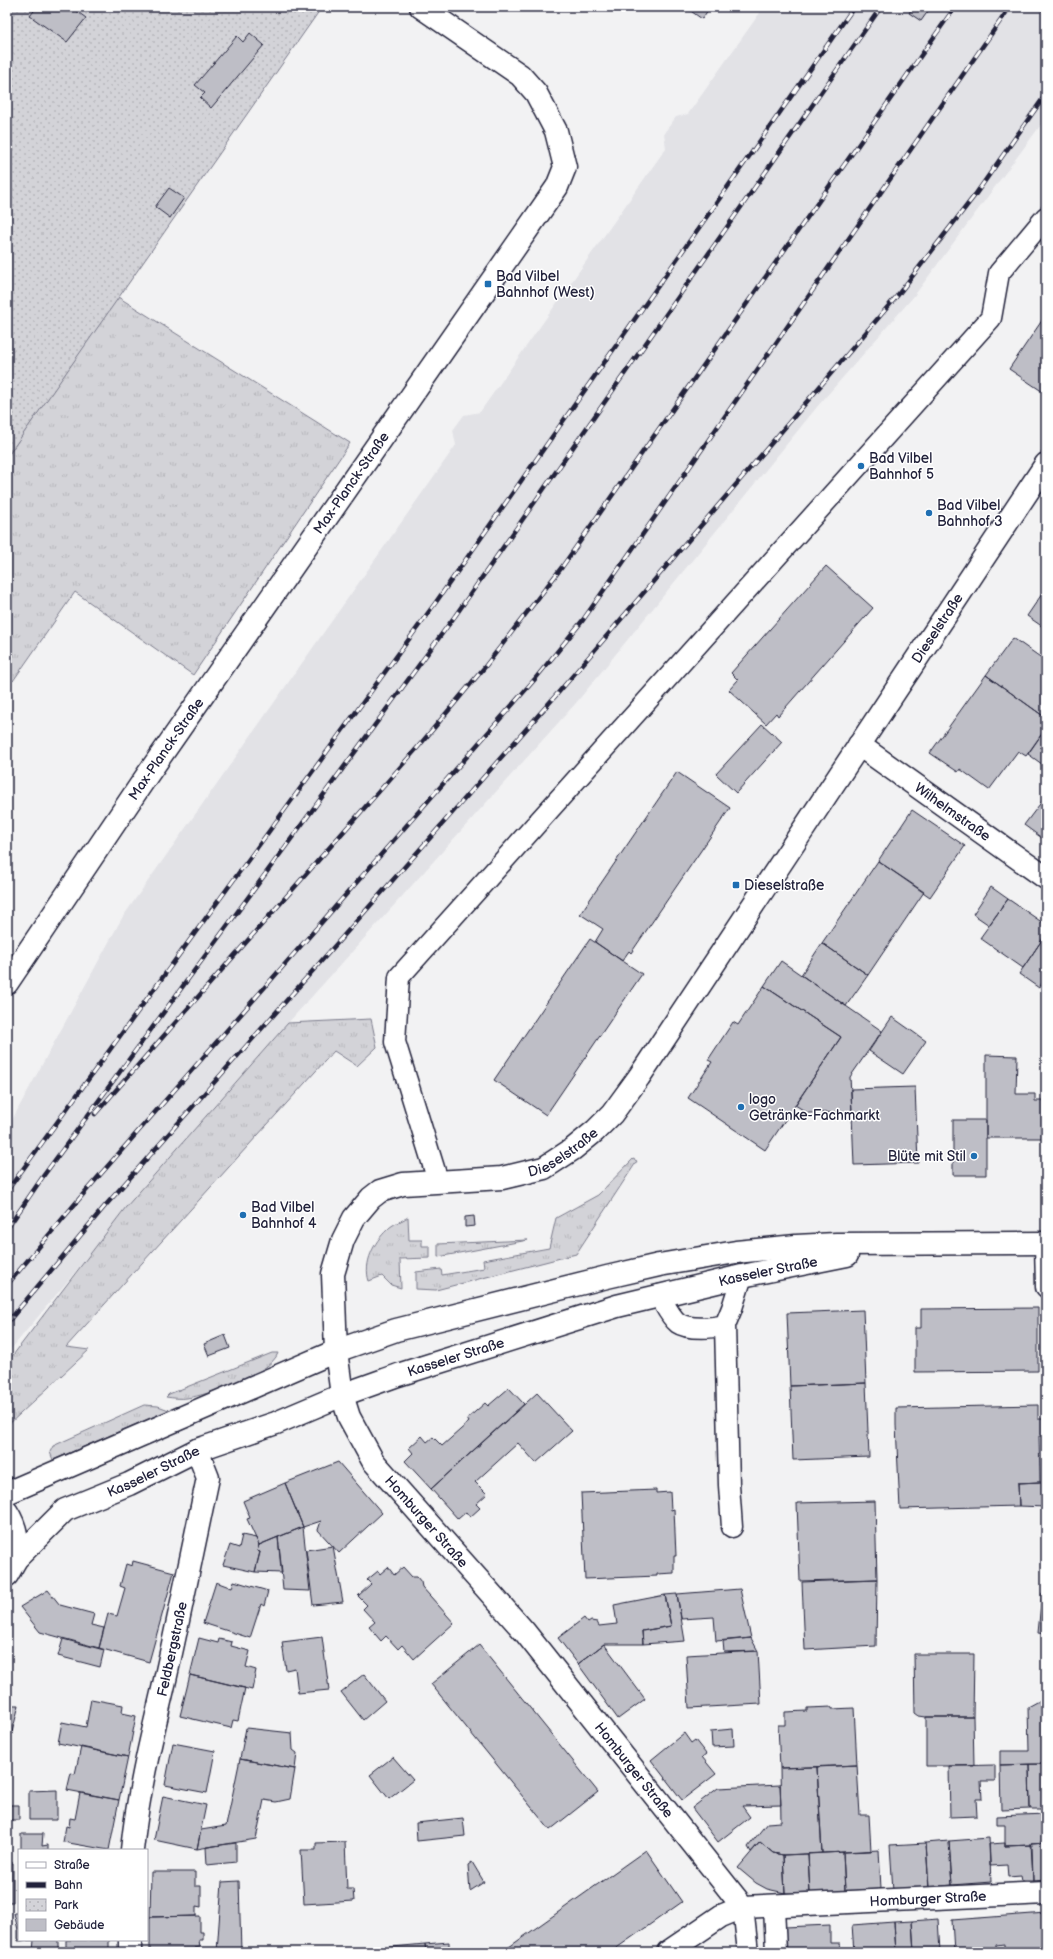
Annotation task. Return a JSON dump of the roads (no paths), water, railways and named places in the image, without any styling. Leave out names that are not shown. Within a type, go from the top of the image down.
[{"type":"street","name":"Max-Planck-Straße","points":[[7,983],[148,774],[557,187],[565,167],[556,131],[536,93],[520,75],[422,7]]},
{"type":"street","name":"Dieselstraße","points":[[336,1351],[333,1274],[343,1240],[354,1218],[371,1198],[380,1192],[402,1184],[502,1178],[544,1168],[573,1149],[612,1114],[639,1077],[1046,464]]},
{"type":"street","name":"Wilhelmstraße","points":[[859,745],[1046,878]]},
{"type":"street","name":"Kasseler Straße","points":[[7,1493],[336,1351],[396,1330],[497,1303],[666,1264],[736,1252],[836,1244],[1045,1243]]},
{"type":"street","name":"Kasseler Straße","points":[[12,1567],[65,1510],[129,1484],[197,1450],[276,1423],[342,1395],[438,1362],[617,1306],[659,1295],[829,1258],[932,1244]]},
{"type":"street","name":"Homburger Straße","points":[[336,1351],[342,1395],[349,1417],[373,1462],[524,1631],[743,1907],[1046,1893]]},
{"type":"street","name":"Feldbergstraße","points":[[132,1849],[140,1786],[163,1689],[208,1478],[197,1450]]},
{"type":"street","name":"Kasseler Straße","points":[[7,1512],[15,1525],[18,1541],[12,1567]]},
{"type":"street","points":[[668,1952],[721,1916],[743,1907]]},
{"type":"street","points":[[130,1941],[130,1952]]},
{"type":"lane","points":[[438,1181],[395,1042],[399,977],[991,318],[998,274],[1046,218]]},
{"type":"lane","points":[[1045,1243],[1046,1287]]},
{"type":"lane","points":[[732,1527],[729,1485],[725,1325],[742,1276]]},
{"type":"lane","points":[[659,1295],[678,1323],[687,1326],[705,1328],[725,1325]]},
{"type":"lane","points":[[774,1906],[776,1952]]},
{"type":"lane","points":[[743,1907],[748,1952]]},
{"type":"railway","points":[[7,1191],[436,602],[854,7]]},
{"type":"railway","points":[[7,1229],[44,1175],[455,616],[881,7]]},
{"type":"railway","points":[[95,1114],[418,747],[484,668],[562,567],[955,7]]},
{"type":"railway","points":[[7,1285],[85,1192],[535,679],[583,620],[1010,7]]},
{"type":"railway","points":[[7,1323],[105,1206],[558,693],[897,296],[975,195],[1046,94]]},
{"type":"place","name":"Bad Vilbel Bahnhof (West)","points":[[488,284]]},
{"type":"place","name":"Bad Vilbel Bahnhof 5","points":[[861,466]]},
{"type":"place","name":"Bad Vilbel Bahnhof 3","points":[[929,513]]},
{"type":"place","name":"Dieselstraße","points":[[736,885]]},
{"type":"place","name":"logo Getränke-Fachmarkt","points":[[741,1107]]},
{"type":"place","name":"Blüte mit Stil","points":[[974,1156]]},
{"type":"place","name":"Bad Vilbel Bahnhof 4","points":[[243,1215]]}]
